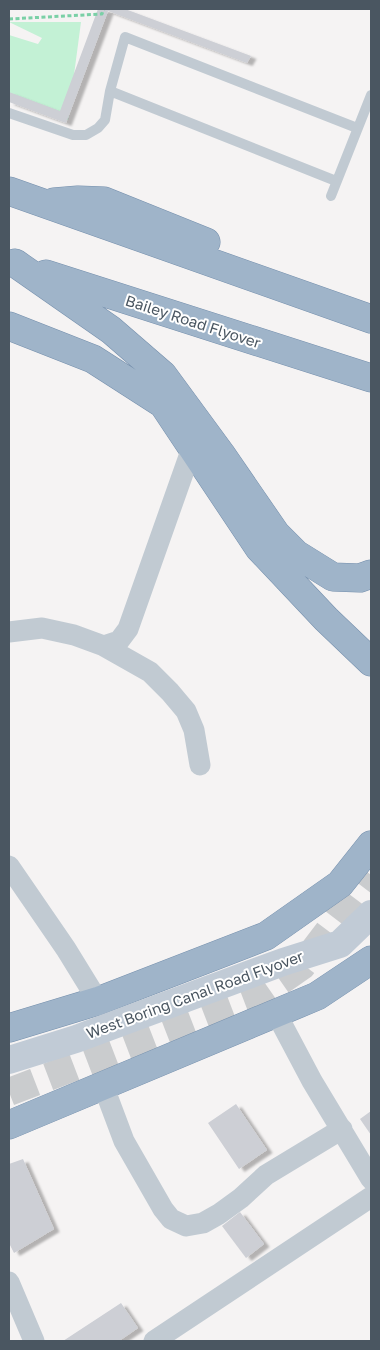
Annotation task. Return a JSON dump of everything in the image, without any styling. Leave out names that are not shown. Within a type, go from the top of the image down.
[{"type":"highway","points":[[9,191],[371,319]]},
{"type":"highway","points":[[43,203],[78,200],[104,201],[195,238],[371,304]]},
{"type":"highway","points":[[12,262],[111,330],[163,375],[221,454],[276,534],[296,554],[333,577],[360,578],[371,574]]},
{"type":"highway","name":"Bailey Road Flyover","points":[[12,262],[84,287],[371,378]]},
{"type":"highway","points":[[9,326],[93,360],[163,404],[259,548],[326,619],[371,662]]},
{"type":"highway","points":[[9,1028],[98,1001],[266,936],[340,884],[371,845]]},
{"type":"highway","points":[[9,1125],[317,996],[371,960]]},
{"type":"main road","name":"West Boring Canal Road Flyover","points":[[9,1060],[76,1039],[283,962],[340,944],[371,914]]},
{"type":"street","points":[[104,646],[119,642],[128,629],[192,448]]},
{"type":"street","points":[[9,632],[42,628],[74,635],[104,646],[150,672],[186,711],[194,730],[200,764]]},
{"type":"street","points":[[9,866],[61,942],[98,1001]]},
{"type":"street","points":[[276,1013],[312,1080],[371,1179]]},
{"type":"street","points":[[103,1085],[124,1141],[163,1209],[172,1219],[186,1226],[203,1224],[241,1198],[266,1175],[342,1129]]},
{"type":"street","points":[[154,1341],[371,1197]]},
{"type":"street","points":[[9,1282],[17,1322],[34,1341]]},
{"type":"lane","points":[[9,113],[74,135],[86,135],[98,128],[105,120],[110,91],[125,37],[357,128]]},
{"type":"lane","points":[[110,91],[336,181]]},
{"type":"lane","points":[[330,196],[371,95]]},
{"type":"path","points":[[9,20],[102,14],[104,9]]},
{"type":"green space","points":[[9,22],[81,22],[68,120],[9,99],[9,35],[38,44],[42,38]]},
{"type":"building","points":[[98,9],[125,9],[251,56],[247,63],[108,11],[66,123],[9,102],[9,92],[60,111]]},
{"type":"building","points":[[236,1104],[267,1150],[239,1169],[208,1123]]},
{"type":"building","points":[[371,1111],[371,1135],[360,1119]]},
{"type":"building","points":[[23,1159],[54,1229],[14,1253],[9,1243],[9,1164]]},
{"type":"building","points":[[240,1212],[264,1244],[246,1258],[222,1226]]},
{"type":"building","points":[[121,1303],[138,1328],[119,1341],[63,1341]]},
{"type":"tunnel","points":[[9,1092],[259,996],[302,966],[371,875]]}]
